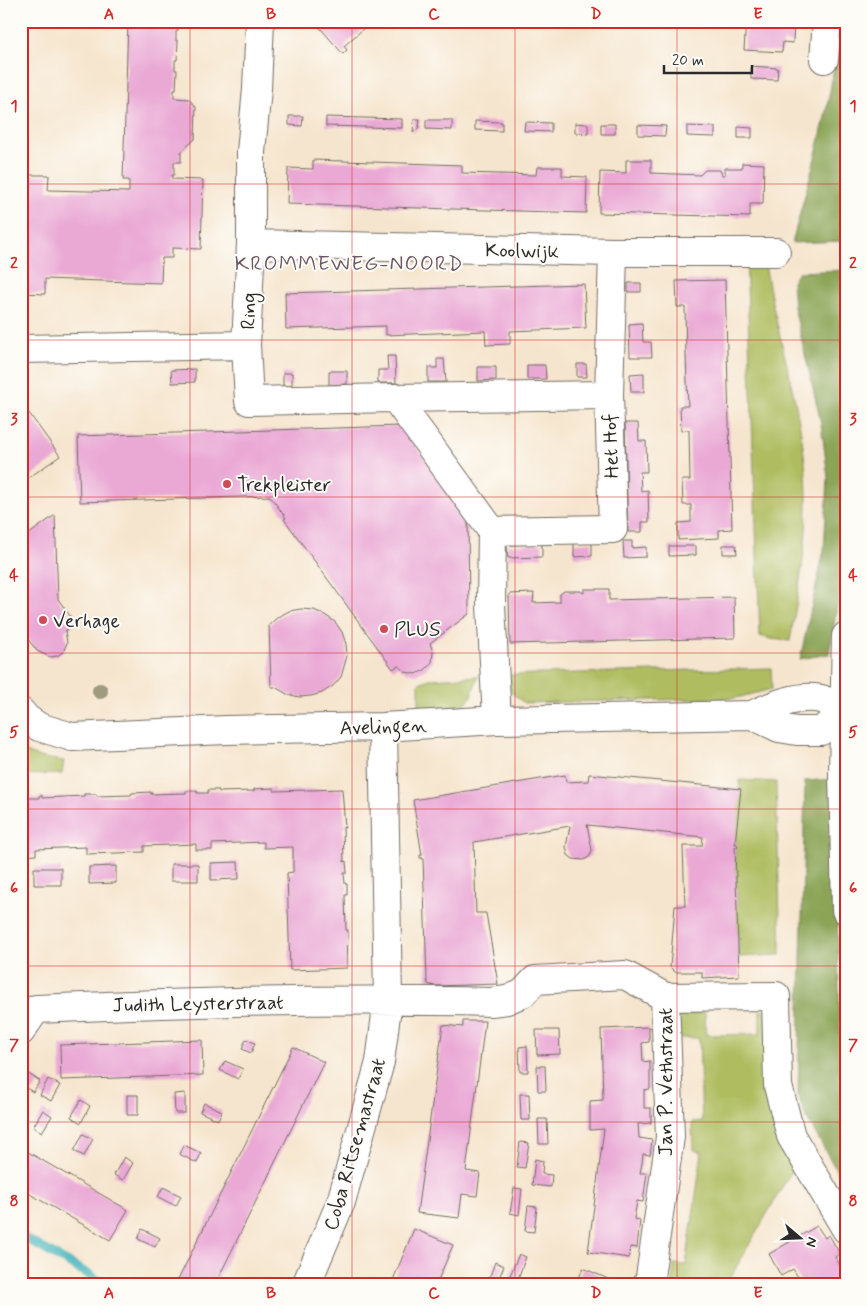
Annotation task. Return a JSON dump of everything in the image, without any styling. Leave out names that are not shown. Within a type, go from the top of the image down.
[{"type":"street","name":"Ring","points":[[21,349],[246,346],[251,152],[257,89],[260,21]]},
{"type":"street","points":[[824,59],[827,21]]},
{"type":"street","name":"Koolwijk","points":[[250,244],[613,252],[776,252]]},
{"type":"street","points":[[609,395],[613,252]]},
{"type":"street","name":"Het Hof","points":[[246,346],[249,401],[609,395],[613,529],[492,531]]},
{"type":"street","points":[[395,398],[492,531],[491,605],[497,720]]},
{"type":"street","points":[[846,636],[846,910]]},
{"type":"street","name":"Avelingen","points":[[21,712],[39,727],[72,737],[226,730],[383,727],[497,720],[752,715],[779,703],[821,699],[845,712]]},
{"type":"street","name":"Coba Ritsemastraat","points":[[306,1285],[341,1202],[380,1062],[388,1000],[383,727]]},
{"type":"street","points":[[388,1000],[491,1002],[507,1000],[523,993],[535,980],[625,975],[665,997],[776,996],[778,1086],[791,1136],[846,1229]]},
{"type":"street","name":"Jan P. Vethstraat","points":[[648,1285],[670,1137],[665,997]]},
{"type":"street","name":"Judith Leysterstraat","points":[[21,1032],[36,1009],[189,1002],[388,1000]]},
{"type":"green space","points":[[837,21],[846,21],[846,241],[792,243],[827,105],[836,49]]},
{"type":"green space","points":[[746,256],[764,260],[797,412],[805,459],[807,522],[790,641],[760,636]]},
{"type":"green space","points":[[846,270],[846,554],[829,654],[800,659],[824,550],[828,478],[821,423],[794,307],[792,282],[798,272]]},
{"type":"green space","points":[[771,668],[772,689],[736,698],[524,703],[512,693],[501,675]]},
{"type":"green space","points":[[478,676],[471,697],[463,706],[419,709],[419,683],[430,679]]},
{"type":"green space","points":[[21,748],[36,756],[64,761],[62,774],[21,775]]},
{"type":"green space","points":[[834,779],[841,1067],[846,1096],[846,1187],[805,1115],[798,1095],[805,781]]},
{"type":"green space","points":[[740,780],[776,782],[781,955],[738,957],[735,847],[738,847],[735,844]]},
{"type":"green space","points":[[760,1011],[765,1011],[769,1094],[778,1142],[795,1165],[726,1285],[672,1285],[674,1264],[686,1265],[702,1152],[693,1150],[692,1122],[702,1121],[699,1038],[679,1038],[677,1016],[705,1012],[706,1035],[760,1034]]},
{"type":"building","points":[[128,21],[178,21],[178,31],[176,31],[176,41],[178,41],[177,60],[175,60],[175,70],[177,70],[174,98],[189,99],[196,107],[195,139],[181,152],[181,162],[174,162],[174,175],[172,175],[172,179],[203,180],[201,249],[172,248],[172,258],[162,258],[161,283],[45,279],[45,294],[21,293],[21,175],[49,175],[48,190],[129,192],[129,180],[123,180]]},
{"type":"building","points":[[314,21],[372,21],[344,46],[347,50],[343,54]]},
{"type":"building","points":[[746,21],[794,21],[793,43],[783,42],[782,52],[744,50]]},
{"type":"building","points":[[751,66],[778,68],[777,80],[751,79]]},
{"type":"building","points":[[289,116],[303,116],[302,126],[289,125]]},
{"type":"building","points":[[326,117],[402,119],[402,128],[326,126]]},
{"type":"building","points":[[414,119],[420,119],[419,127],[413,133]]},
{"type":"building","points":[[426,120],[452,120],[452,130],[426,129]]},
{"type":"building","points":[[475,121],[502,122],[502,131],[475,130]]},
{"type":"building","points":[[525,122],[551,123],[551,132],[524,131]]},
{"type":"building","points":[[575,123],[588,124],[588,134],[575,133]]},
{"type":"building","points":[[601,124],[615,124],[615,134],[601,134]]},
{"type":"building","points":[[638,125],[666,126],[665,136],[638,135]]},
{"type":"building","points":[[687,126],[715,127],[715,137],[687,136]]},
{"type":"building","points":[[738,127],[752,128],[752,138],[738,138]]},
{"type":"building","points":[[313,160],[462,165],[462,173],[536,175],[537,167],[562,167],[562,176],[587,177],[586,213],[287,204],[288,168],[313,169]]},
{"type":"building","points":[[626,160],[651,160],[651,173],[700,175],[705,170],[720,170],[722,175],[725,175],[725,168],[742,168],[742,163],[764,164],[763,204],[750,204],[750,217],[599,213],[600,172],[626,173]]},
{"type":"building","points":[[725,280],[732,529],[719,530],[719,538],[678,540],[678,523],[691,522],[691,505],[683,505],[682,480],[690,480],[689,430],[681,431],[680,406],[688,406],[685,307],[677,307],[676,281]]},
{"type":"building","points":[[628,283],[641,283],[641,292],[628,292]]},
{"type":"building","points":[[584,284],[586,328],[510,331],[510,344],[486,345],[485,331],[386,335],[386,326],[286,329],[285,293]]},
{"type":"building","points":[[642,323],[643,342],[651,342],[652,357],[630,357],[629,324]]},
{"type":"building","points":[[387,356],[395,356],[396,383],[378,383],[378,370],[388,370]]},
{"type":"building","points":[[437,359],[444,359],[446,382],[428,382],[428,368],[437,368]]},
{"type":"building","points":[[577,364],[586,364],[587,377],[577,377]]},
{"type":"building","points":[[527,365],[545,365],[546,379],[527,379]]},
{"type":"building","points":[[478,367],[496,367],[496,380],[478,381]]},
{"type":"building","points":[[195,369],[195,382],[172,383],[171,370]]},
{"type":"building","points":[[329,371],[347,371],[347,384],[329,385]]},
{"type":"building","points":[[283,373],[292,373],[292,386],[283,386]]},
{"type":"building","points":[[644,373],[644,392],[631,392],[630,374]]},
{"type":"building","points":[[21,402],[60,456],[21,483]]},
{"type":"building","points":[[625,423],[638,423],[639,441],[646,441],[647,472],[640,472],[641,491],[648,490],[649,522],[642,522],[642,532],[628,532]]},
{"type":"building","points":[[401,426],[468,519],[469,614],[430,643],[433,652],[432,662],[425,670],[416,674],[406,672],[398,666],[393,669],[284,519],[286,518],[270,496],[80,502],[78,436]]},
{"type":"building","points":[[55,515],[58,599],[75,623],[65,631],[67,643],[63,652],[57,656],[50,657],[37,651],[21,630],[21,540]]},
{"type":"building","points":[[623,541],[632,541],[632,548],[646,547],[646,557],[624,558]]},
{"type":"building","points":[[592,542],[592,556],[574,557],[574,543]]},
{"type":"building","points":[[542,544],[542,557],[508,558],[507,545]]},
{"type":"building","points":[[723,545],[736,545],[737,554],[723,554]]},
{"type":"building","points":[[669,546],[696,546],[696,555],[669,556]]},
{"type":"building","points":[[584,589],[609,589],[609,600],[734,597],[735,638],[510,644],[509,594],[534,593],[533,603],[560,602],[560,594],[564,591],[580,591],[584,593]]},
{"type":"building","points":[[301,609],[314,610],[335,622],[342,632],[347,656],[341,677],[333,686],[322,693],[299,697],[271,687],[269,625],[289,611]]},
{"type":"building","points":[[589,774],[741,789],[735,844],[738,847],[735,847],[739,976],[702,978],[702,972],[675,972],[670,967],[675,906],[685,906],[683,846],[702,846],[703,837],[587,825],[592,850],[590,856],[584,860],[573,859],[568,855],[566,847],[570,826],[474,842],[476,913],[486,913],[498,984],[434,986],[428,984],[423,858],[420,858],[420,855],[422,855],[413,800],[565,775],[566,782],[588,781]]},
{"type":"building","points":[[274,788],[274,791],[342,789],[345,828],[343,827],[344,862],[346,861],[347,873],[344,873],[345,884],[347,884],[347,895],[345,895],[346,930],[348,930],[347,968],[290,970],[287,873],[293,872],[293,847],[264,848],[264,842],[212,844],[212,850],[196,850],[196,844],[144,846],[144,852],[86,854],[86,847],[36,849],[36,855],[21,856],[21,798],[39,798],[42,795],[42,798],[84,796],[84,794],[96,794],[97,796],[131,795],[132,793],[151,792],[151,794],[186,793],[186,791],[208,793],[208,790],[219,790],[219,792],[254,791],[254,789]]},
{"type":"building","points":[[238,862],[239,879],[211,880],[211,863]]},
{"type":"building","points":[[171,864],[198,864],[198,881],[171,881]]},
{"type":"building","points":[[116,866],[116,883],[89,884],[89,867]]},
{"type":"building","points":[[34,868],[61,868],[61,885],[34,885]]},
{"type":"building","points":[[463,1021],[485,1021],[466,1171],[480,1173],[477,1196],[462,1194],[459,1218],[417,1213],[443,1025],[463,1027]]},
{"type":"building","points":[[649,1027],[649,1042],[642,1043],[643,1062],[650,1061],[650,1089],[644,1090],[644,1108],[651,1108],[651,1123],[638,1124],[639,1138],[652,1140],[650,1155],[643,1154],[640,1173],[647,1173],[643,1202],[637,1201],[634,1219],[640,1220],[637,1248],[630,1247],[629,1258],[588,1252],[604,1129],[590,1130],[590,1101],[603,1100],[601,1029]]},
{"type":"building","points":[[536,1030],[559,1030],[560,1054],[537,1055]]},
{"type":"building","points":[[246,1039],[255,1043],[251,1053],[242,1049]]},
{"type":"building","points":[[202,1040],[203,1075],[61,1080],[60,1045]]},
{"type":"building","points":[[527,1046],[528,1072],[520,1072],[519,1047]]},
{"type":"building","points":[[293,1047],[324,1062],[215,1285],[188,1285],[178,1280]]},
{"type":"building","points":[[225,1061],[243,1069],[238,1079],[220,1070]]},
{"type":"building","points":[[537,1066],[545,1066],[546,1091],[538,1091]]},
{"type":"building","points":[[22,1070],[40,1081],[33,1092],[21,1085]]},
{"type":"building","points":[[48,1079],[60,1085],[51,1101],[40,1095]]},
{"type":"building","points":[[185,1093],[185,1113],[175,1113],[174,1094]]},
{"type":"building","points":[[520,1094],[529,1094],[530,1120],[521,1120]]},
{"type":"building","points":[[127,1095],[138,1095],[138,1115],[127,1115]]},
{"type":"building","points":[[81,1100],[90,1106],[81,1123],[71,1117]]},
{"type":"building","points":[[204,1103],[222,1111],[218,1120],[200,1112]]},
{"type":"building","points":[[43,1110],[52,1116],[42,1132],[33,1127]]},
{"type":"building","points":[[538,1119],[547,1119],[548,1144],[539,1144]]},
{"type":"building","points":[[83,1134],[93,1139],[84,1156],[74,1151]]},
{"type":"building","points":[[520,1142],[529,1143],[525,1168],[517,1167]]},
{"type":"building","points":[[184,1145],[201,1153],[197,1163],[179,1154]]},
{"type":"building","points":[[21,1148],[128,1210],[110,1240],[21,1189]]},
{"type":"building","points":[[124,1157],[133,1163],[123,1180],[114,1175]]},
{"type":"building","points":[[535,1159],[543,1161],[542,1174],[552,1175],[551,1187],[532,1185]]},
{"type":"building","points":[[163,1187],[181,1196],[176,1206],[158,1197]]},
{"type":"building","points":[[514,1188],[522,1189],[519,1215],[510,1213]]},
{"type":"building","points":[[528,1206],[537,1207],[534,1232],[525,1231]]},
{"type":"building","points":[[817,1226],[825,1238],[829,1235],[840,1254],[835,1257],[846,1275],[846,1285],[803,1285],[793,1269],[781,1276],[769,1254]]},
{"type":"building","points":[[142,1229],[160,1238],[155,1247],[138,1239]]},
{"type":"building","points":[[414,1229],[453,1245],[436,1285],[391,1285]]},
{"type":"building","points":[[519,1254],[526,1257],[517,1281],[509,1278]]},
{"type":"building","points":[[495,1262],[504,1266],[496,1285],[487,1285]]},
{"type":"building","points":[[583,1268],[622,1285],[576,1285]]},
{"type":"waterway","points":[[21,1236],[107,1285]]},
{"type":"place","name":"Trekpleister","points":[[227,484]]},
{"type":"place","name":"Verhage","points":[[43,620]]},
{"type":"place","name":"PLUS","points":[[384,629]]},
{"type":"district","name":"KROMMEWEG-NOORD","points":[[349,263]]}]
